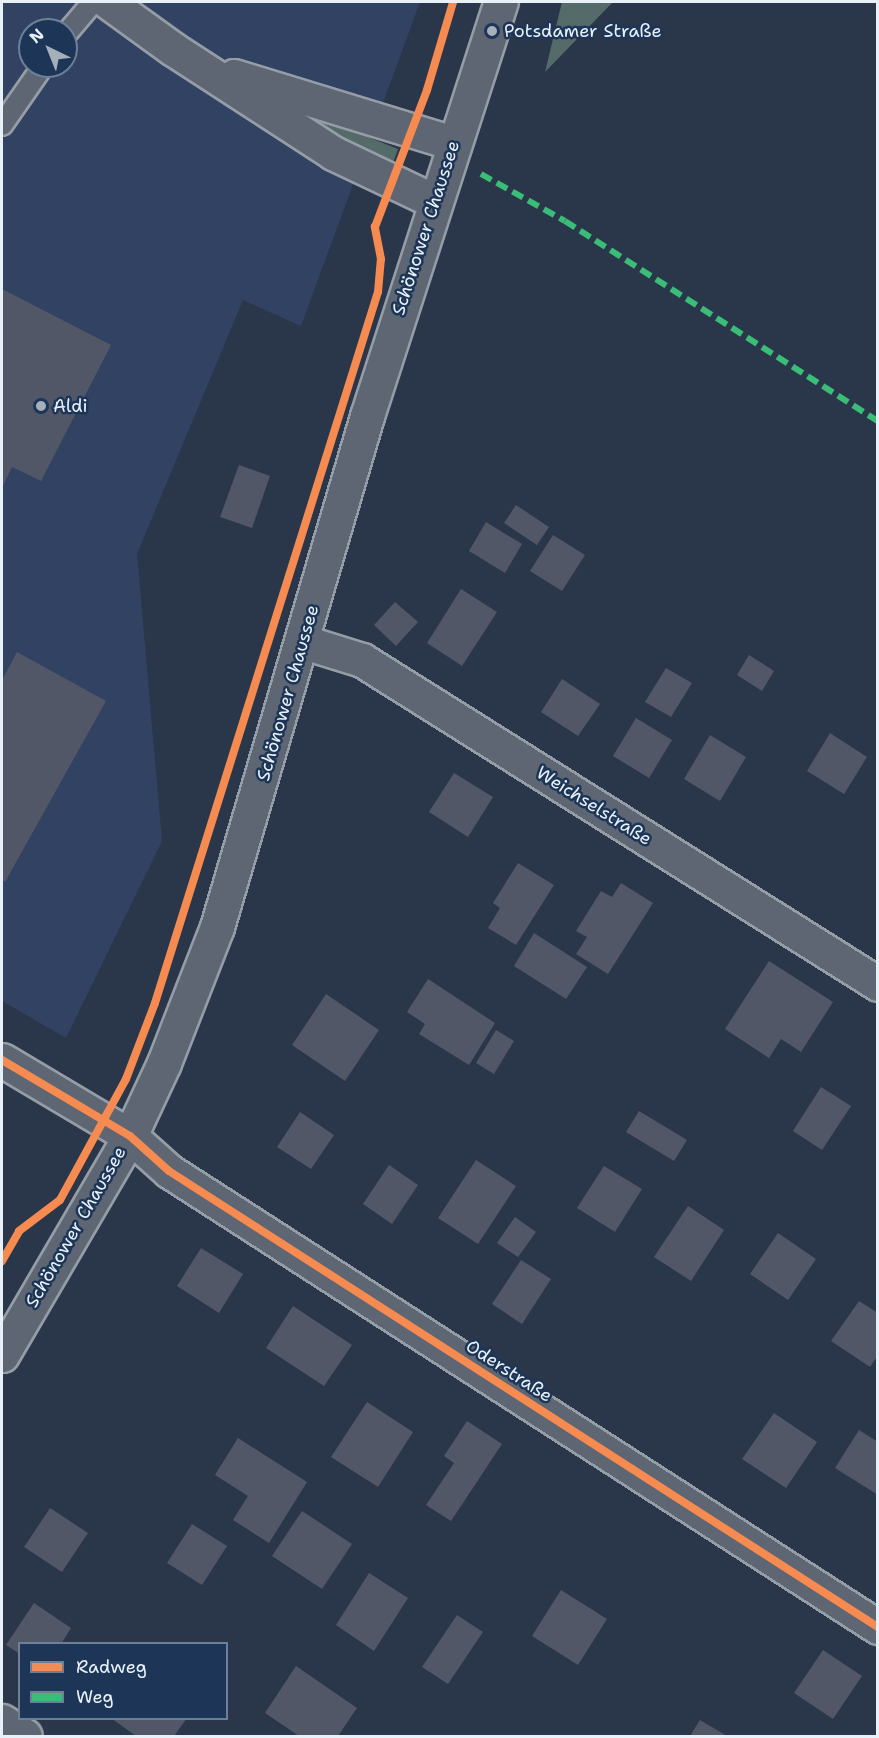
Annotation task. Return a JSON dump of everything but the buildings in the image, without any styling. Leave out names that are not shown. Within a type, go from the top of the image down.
[{"type":"street","points":[[108,2],[195,63],[333,153],[383,180],[434,201]]},
{"type":"street","name":"Schönower Chaussee","points":[[2,1355],[130,1136],[164,1063],[217,927],[303,642],[367,416],[434,201],[501,2]]},
{"type":"street","points":[[195,63],[453,143]]},
{"type":"street","name":"Weichselstraße","points":[[303,642],[362,660],[878,984]]},
{"type":"street","name":"Oderstraße","points":[[2,1060],[130,1136],[169,1171],[878,1627]]},
{"type":"street","points":[[2,1721],[25,1737]]},
{"type":"lane","points":[[78,20],[93,2]]},
{"type":"lane","points":[[2,125],[34,78]]},
{"type":"shaded area","points":[[2,2],[420,2],[301,326],[243,300],[137,554],[162,841],[66,1038],[2,1001]]},
{"type":"green space","points":[[562,2],[613,2],[545,72]]},
{"type":"green space","points":[[325,120],[398,149],[391,168],[322,125]]},
{"type":"marked path","points":[[481,174],[565,221],[878,421]]},
{"type":"cycle path","points":[[2,1261],[19,1231],[60,1200],[126,1079],[155,1003],[378,292],[381,259],[375,227],[427,90],[453,2]]},
{"type":"cycle path","points":[[2,1060],[130,1136],[169,1171],[878,1627]]},
{"type":"place","name":"Potsdamer Straße","points":[[492,31]]},
{"type":"place","name":"Aldi","points":[[41,406]]}]
